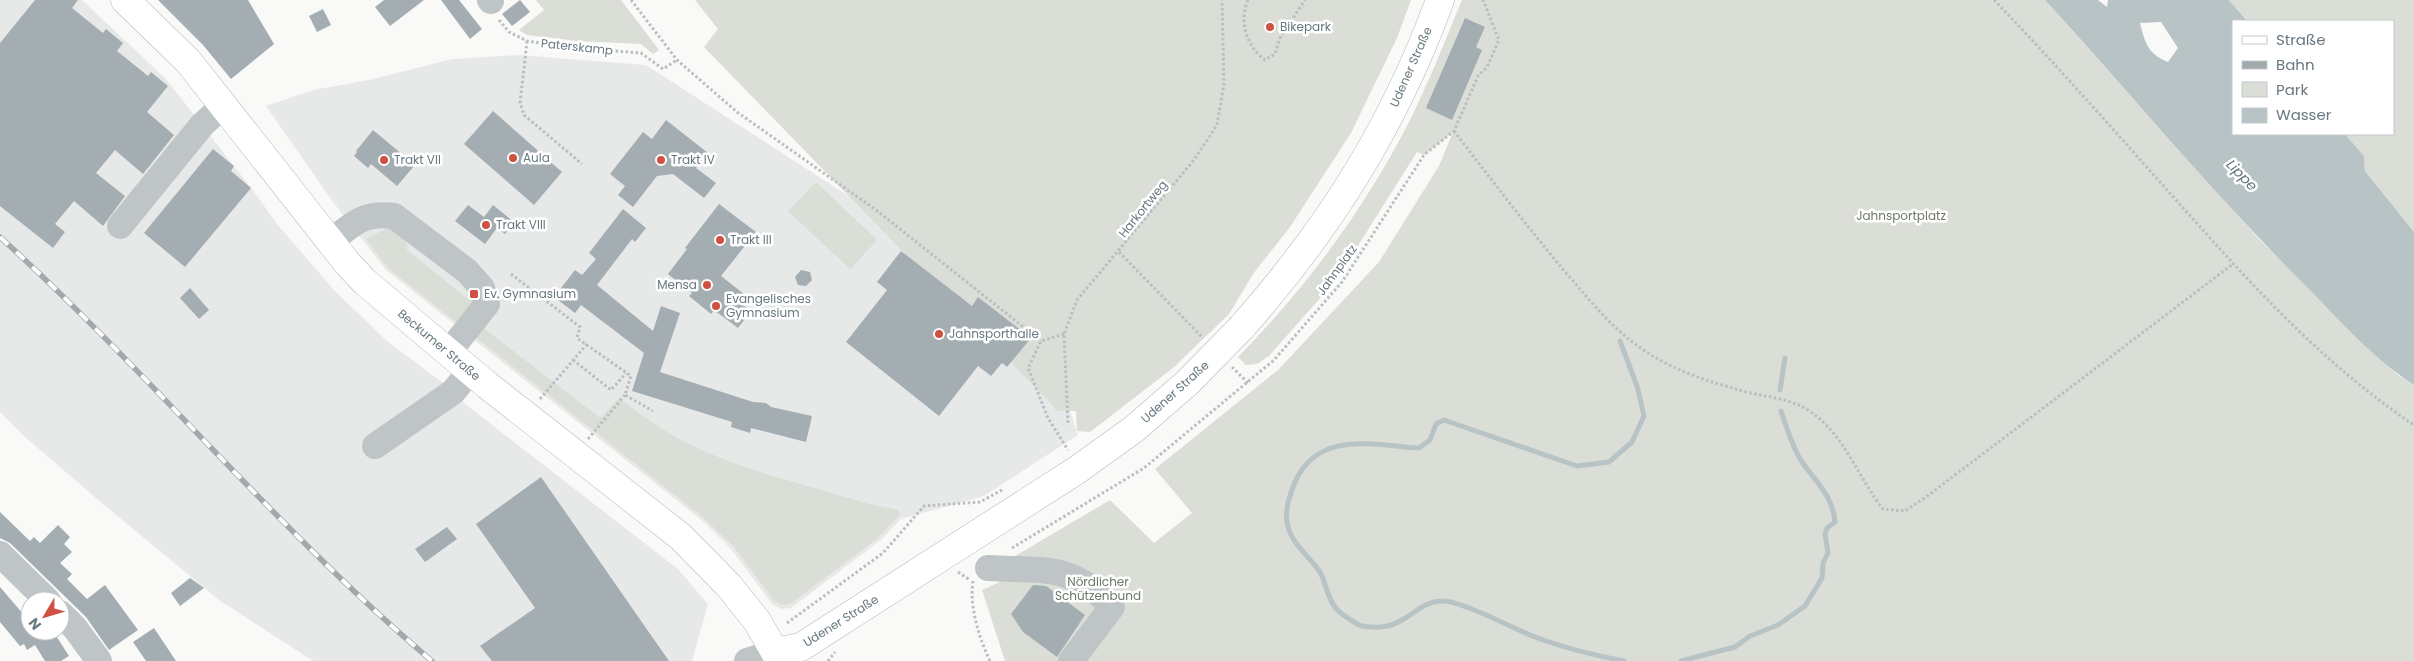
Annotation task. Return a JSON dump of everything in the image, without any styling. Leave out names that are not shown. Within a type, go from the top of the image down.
[{"type":"main road","name":"Beckumer Straße","points":[[125,0],[188,61],[330,242],[365,282],[470,371],[681,537],[729,586],[756,621],[778,657]]},
{"type":"main road","name":"Udener Straße","points":[[778,657],[801,647],[1077,470],[1134,428],[1187,383],[1242,327],[1311,244],[1374,147],[1420,51],[1440,0]]},
{"type":"street","points":[[120,226],[202,124],[224,105]]},
{"type":"street","points":[[330,242],[361,218],[379,214],[394,216],[467,271],[482,288],[487,304],[448,353]]},
{"type":"street","points":[[375,446],[453,392],[470,371]]},
{"type":"street","points":[[0,554],[38,591]]},
{"type":"street","points":[[980,575],[1051,570],[1079,578],[1108,602],[1112,607],[1071,661]]},
{"type":"street","points":[[70,623],[99,661]]},
{"type":"street","points":[[747,661],[778,657]]},
{"type":"path","points":[[631,0],[677,60],[737,112],[876,210],[1041,341]]},
{"type":"path","name":"Harkortweg","points":[[1068,423],[1064,334],[1077,300],[1194,160],[1217,125],[1224,84],[1222,0]]},
{"type":"path","points":[[1247,1],[1244,26],[1247,38],[1265,60],[1275,54],[1280,38],[1306,0]]},
{"type":"path","points":[[1483,0],[1499,40],[1487,67],[1478,76],[1454,132],[1543,245],[1612,327],[1646,352],[1691,375],[1740,391],[1786,400],[1808,410],[1831,429],[1851,458],[1867,489],[1883,509],[1905,510],[1926,497],[2233,264]]},
{"type":"path","points":[[1994,0],[2233,264],[2338,368],[2414,425]]},
{"type":"path","name":"Paterskamp","points":[[490,1],[499,19],[509,32],[526,41],[575,48],[641,53],[663,69],[677,60]]},
{"type":"path","points":[[526,41],[520,103],[524,115],[582,164]]},
{"type":"path","name":"Jahnplatz","points":[[980,575],[1010,548],[1144,468],[1274,360],[1342,282],[1424,155],[1454,132]]},
{"type":"path","points":[[1119,252],[1209,343]]},
{"type":"path","points":[[511,274],[580,327],[577,338],[631,376],[624,395],[576,454]]},
{"type":"path","points":[[1062,457],[1070,452],[1048,418],[1028,368],[1041,341],[1064,334]]},
{"type":"path","points":[[527,415],[587,344]]},
{"type":"path","points":[[573,360],[610,390],[626,373]]},
{"type":"path","points":[[1230,364],[1248,383]]},
{"type":"path","points":[[624,395],[653,411]]},
{"type":"path","points":[[787,623],[883,553],[924,506],[980,502],[1004,489]]},
{"type":"path","points":[[960,574],[980,575],[973,602],[982,643],[990,661]]},
{"type":"shaded area","points":[[0,0],[82,0],[166,79],[277,224],[335,291],[388,342],[442,382],[469,407],[678,569],[708,604],[692,661],[313,661],[219,600],[25,437],[0,412]]},
{"type":"shaded area","name":"Evangelisches Gymnasium","points":[[519,55],[646,65],[906,233],[1048,342],[1078,435],[984,496],[901,519],[881,540],[791,608],[781,609],[772,604],[731,549],[704,522],[386,270],[333,202],[266,106],[313,90],[369,80],[452,59]]},
{"type":"green space","points":[[536,0],[621,0],[659,50],[653,54],[641,44],[577,41],[527,35],[519,30],[544,10]]},
{"type":"green space","points":[[695,0],[1411,0],[1397,38],[1351,133],[1290,227],[1253,274],[1229,314],[1173,368],[1090,432],[1077,431],[1076,411],[1058,411],[704,47],[718,29]]},
{"type":"green space","points":[[1462,0],[2045,0],[2259,239],[2398,375],[2414,385],[2414,661],[1005,661],[982,590],[1013,576],[1011,563],[1015,556],[1110,500],[1154,543],[1192,513],[1155,469],[1279,369],[1379,262],[1439,166],[1453,132],[1424,155],[1417,152],[1337,279],[1269,356],[1257,364],[1246,365],[1238,357],[1263,331],[1310,275],[1373,185],[1409,122]]},
{"type":"green space","points":[[2229,0],[2414,0],[2414,232],[2365,171],[2364,156],[2346,135],[2394,135],[2394,20],[2246,20]]},
{"type":"green space","points":[[816,182],[877,240],[850,269],[788,211]]},
{"type":"green space","points":[[387,228],[400,229],[406,232],[407,250],[468,299],[484,296],[461,326],[388,268],[366,239]]},
{"type":"green space","points":[[481,326],[600,418],[619,398],[668,432],[706,452],[776,477],[869,504],[898,510],[900,515],[878,538],[790,604],[783,605],[775,602],[734,547],[705,519],[473,335]]},
{"type":"water","name":"Lippe","points":[[2045,0],[2098,0],[2107,7],[2108,0],[2229,0],[2246,20],[2232,20],[2232,135],[2346,135],[2364,156],[2365,171],[2414,232],[2414,385],[2385,364],[2358,340],[2240,218]],"holes":[[[2161,22],[2178,48],[2168,62],[2161,59],[2148,47],[2140,23]]]},
{"type":"building","points":[[35,0],[78,0],[72,8],[103,33],[106,29],[123,43],[117,51],[148,76],[151,72],[168,86],[147,112],[174,135],[143,174],[115,150],[96,173],[125,196],[103,226],[74,201],[55,224],[65,232],[53,248],[0,206],[0,43]]},
{"type":"building","points":[[158,0],[248,0],[274,44],[231,79],[203,45]]},
{"type":"building","points":[[384,0],[424,0],[390,26],[375,7]]},
{"type":"building","points":[[441,0],[459,0],[482,29],[470,39]]},
{"type":"building","points":[[520,0],[530,12],[512,26],[502,14]]},
{"type":"building","points":[[323,9],[331,25],[317,32],[309,16]]},
{"type":"building","points":[[1465,18],[1485,27],[1476,47],[1482,50],[1452,120],[1426,108]]},
{"type":"building","name":"Aula","points":[[493,111],[562,172],[534,205],[464,144]]},
{"type":"building","name":"Trakt IV","points":[[666,120],[708,153],[696,168],[716,183],[704,198],[673,174],[657,176],[633,207],[618,195],[625,186],[610,174],[643,132],[652,139]]},
{"type":"building","name":"Trakt VII","points":[[373,130],[415,165],[397,186],[371,164],[368,168],[354,156]]},
{"type":"building","points":[[213,149],[234,166],[231,171],[251,188],[185,267],[144,233]]},
{"type":"building","points":[[719,204],[756,232],[721,276],[749,298],[743,305],[751,311],[738,328],[714,310],[711,314],[689,296],[692,293],[668,274],[687,249],[685,248]]},
{"type":"building","name":"Trakt VIII","points":[[468,205],[484,217],[493,205],[514,222],[505,234],[497,228],[485,244],[455,221]]},
{"type":"building","points":[[623,209],[646,228],[635,242],[632,239],[597,285],[653,331],[661,306],[680,313],[660,372],[753,402],[766,403],[771,407],[812,416],[806,442],[751,428],[750,433],[731,427],[732,422],[632,391],[644,353],[581,305],[575,313],[554,297],[575,270],[582,275],[596,259],[589,253]]},
{"type":"building","name":"Jahnsporthalle","points":[[901,251],[972,306],[978,297],[1031,338],[1007,367],[1002,363],[991,376],[978,366],[939,416],[846,342],[887,290],[877,282]]},
{"type":"building","points":[[801,270],[810,272],[812,280],[806,286],[798,285],[795,277]]},
{"type":"building","points":[[190,288],[209,310],[199,319],[180,298]]},
{"type":"building","points":[[541,477],[669,661],[492,661],[480,646],[535,608],[476,524]]},
{"type":"building","points":[[0,512],[30,541],[34,537],[40,543],[58,525],[70,537],[64,544],[72,552],[60,563],[72,574],[67,579],[87,599],[105,585],[138,630],[109,650],[86,617],[70,601],[70,591],[59,591],[10,543],[0,538]]},
{"type":"building","points":[[447,527],[457,539],[425,562],[415,549]]},
{"type":"building","points":[[190,578],[204,588],[180,606],[171,593]]},
{"type":"building","points":[[1033,585],[1046,586],[1085,615],[1057,657],[1023,632],[1011,614]]},
{"type":"building","points":[[0,587],[20,610],[20,641],[59,641],[69,656],[61,661],[45,661],[35,645],[27,650],[24,644],[20,646],[0,622]]},
{"type":"building","points":[[154,628],[176,661],[146,661],[133,642]]},
{"type":"waterway","points":[[1620,341],[1637,386],[1644,416],[1632,442],[1609,462],[1577,466],[1444,420],[1436,424],[1430,440],[1419,448],[1349,444],[1318,454],[1305,465],[1295,482],[1288,502],[1287,522],[1289,530],[1300,549],[1320,572],[1332,603],[1339,612],[1359,625],[1384,627],[1402,620],[1425,605],[1433,602],[1450,602],[1472,609],[1530,635],[1553,643],[1624,661]]},
{"type":"waterway","points":[[1780,390],[1785,358]]},
{"type":"waterway","points":[[1681,661],[1735,647],[1750,636],[1778,625],[1805,606],[1822,578],[1823,563],[1828,553],[1825,534],[1827,528],[1835,522],[1834,513],[1823,490],[1798,456],[1781,411]]},
{"type":"railway","points":[[0,237],[109,342],[267,506],[375,611],[432,661]]},
{"type":"place","name":"Bikepark","points":[[1270,27]]},
{"type":"place","name":"Aula","points":[[513,158]]},
{"type":"place","name":"Trakt VII","points":[[384,160]]},
{"type":"place","name":"Trakt IV","points":[[661,160]]},
{"type":"place","name":"Trakt VIII","points":[[486,225]]},
{"type":"place","name":"Trakt III","points":[[720,240]]},
{"type":"place","name":"Mensa","points":[[707,285]]},
{"type":"place","name":"Ev. Gymnasium","points":[[474,294]]},
{"type":"place","name":"Evangelisches Gymnasium","points":[[716,306]]},
{"type":"place","name":"Jahnsporthalle","points":[[939,334]]},
{"type":"park label","name":"Jahnsportplatz","points":[[1901,216]]},
{"type":"park label","name":"Nördlicher Schützenbund","points":[[1098,589]]}]
